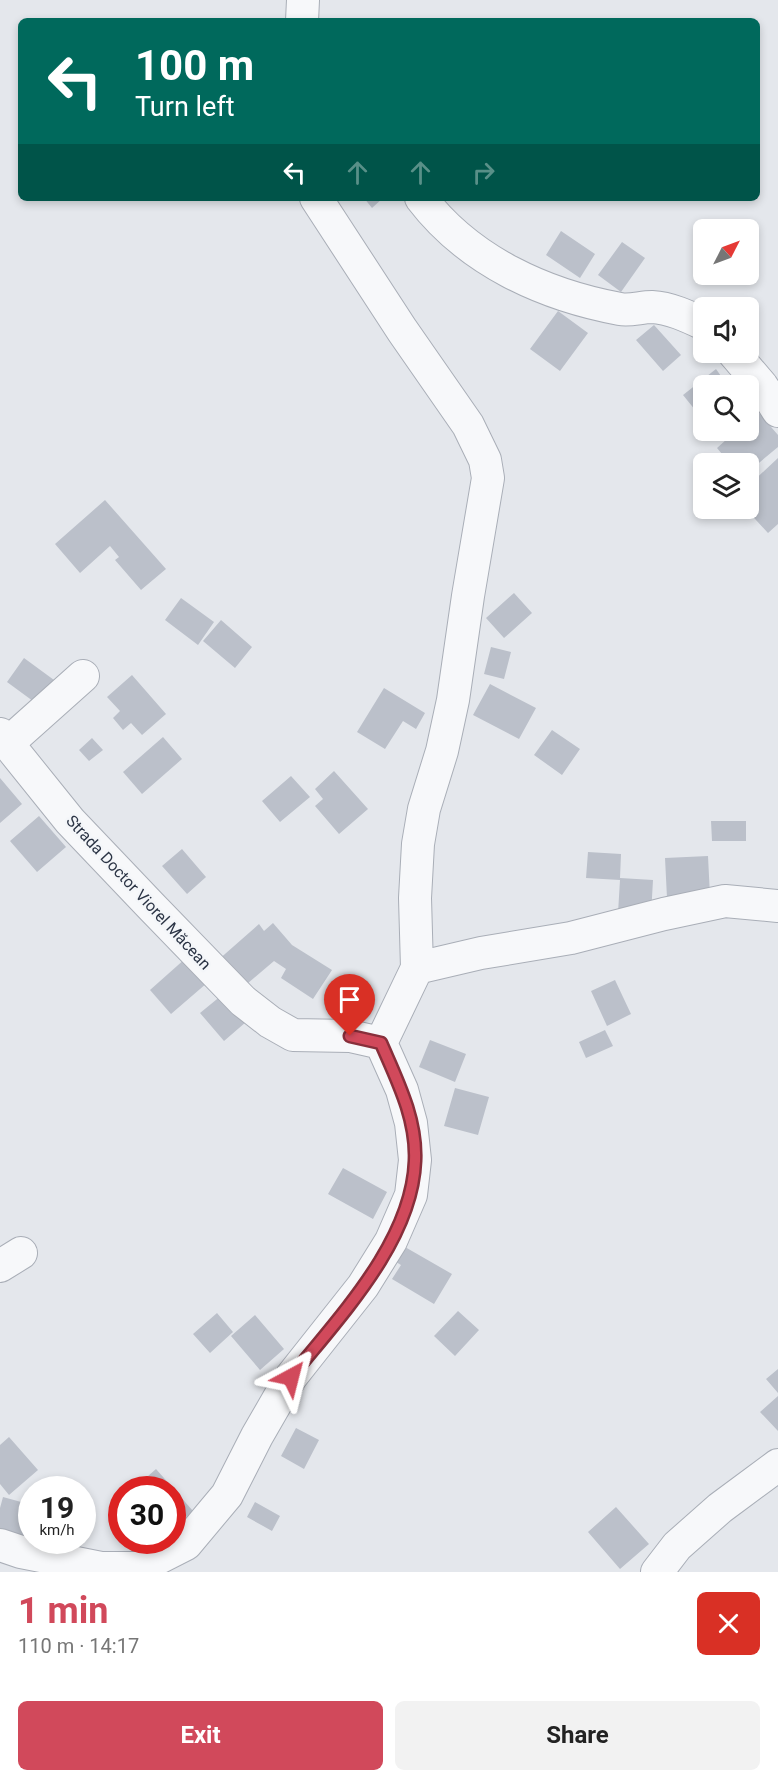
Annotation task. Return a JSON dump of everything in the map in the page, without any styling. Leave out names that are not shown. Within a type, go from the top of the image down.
[{"type":"street","points":[[302,18],[303,0]]},
{"type":"street","points":[[0,1545],[21,1552],[101,1568],[139,1568],[186,1544],[227,1496],[257,1436],[291,1377],[363,1286],[391,1241],[411,1195],[416,1160],[411,1123],[402,1090],[381,1043],[417,968],[415,898],[418,844],[424,809],[442,751],[453,700],[488,478],[485,460],[468,425],[402,330],[318,201]]},
{"type":"street","points":[[423,201],[435,216],[467,245],[507,271],[586,302],[624,310],[653,307],[679,312],[693,319]]},
{"type":"street","points":[[742,363],[762,386],[778,411]]},
{"type":"street","points":[[4,738],[83,676]]},
{"type":"street","name":"Strada Doctor Viorel Măcean","points":[[4,738],[70,820],[243,1001],[270,1022],[293,1035],[350,1036],[381,1043]]},
{"type":"street","points":[[417,968],[481,953],[571,938],[664,914],[725,902],[778,906]]},
{"type":"street","points":[[657,1572],[677,1546],[720,1508],[778,1465]]},
{"type":"building","points":[[366,201],[380,201],[372,208]]},
{"type":"building","points":[[561,231],[595,254],[580,278],[546,255]]},
{"type":"building","points":[[622,242],[645,258],[621,292],[598,275]]},
{"type":"building","points":[[558,311],[588,333],[560,371],[530,349]]},
{"type":"building","points":[[654,325],[681,355],[663,371],[636,340]]},
{"type":"building","points":[[716,369],[720,375],[708,375]]},
{"type":"building","points":[[693,387],[693,407],[683,395]]},
{"type":"building","points":[[759,413],[778,435],[778,447],[759,463],[759,453],[721,453],[717,448],[725,441],[759,441]]},
{"type":"building","points":[[778,458],[778,524],[768,533],[755,519],[759,519],[759,476]]},
{"type":"building","points":[[105,500],[166,569],[141,590],[115,560],[119,557],[110,546],[80,573],[55,544]]},
{"type":"building","points":[[514,593],[532,613],[504,638],[486,618]]},
{"type":"building","points":[[181,598],[214,622],[198,645],[165,620]]},
{"type":"building","points":[[221,620],[252,647],[235,668],[203,641]]},
{"type":"building","points":[[491,647],[511,652],[504,679],[484,674]]},
{"type":"building","points":[[24,658],[54,680],[37,704],[7,682]]},
{"type":"building","points":[[132,675],[166,714],[142,735],[131,723],[123,730],[113,718],[120,711],[107,697]]},
{"type":"building","points":[[490,684],[536,708],[519,739],[473,715]]},
{"type":"building","points":[[384,688],[425,713],[416,729],[403,721],[385,749],[357,732]]},
{"type":"building","points":[[552,730],[580,749],[562,775],[534,755]]},
{"type":"building","points":[[163,737],[182,759],[142,794],[123,772]]},
{"type":"building","points":[[92,738],[103,750],[89,761],[79,750]]},
{"type":"building","points":[[334,771],[368,809],[339,834],[315,806],[323,799],[315,789]]},
{"type":"building","points":[[291,776],[310,797],[280,822],[262,801]]},
{"type":"building","points":[[0,778],[22,804],[0,823]]},
{"type":"building","points":[[39,816],[66,847],[37,872],[10,841]]},
{"type":"building","points":[[711,821],[746,821],[746,841],[712,841]]},
{"type":"building","points":[[182,849],[206,877],[187,894],[162,866]]},
{"type":"building","points":[[588,852],[621,854],[620,878],[653,880],[651,915],[618,913],[620,880],[586,878]]},
{"type":"building","points":[[708,856],[710,896],[667,898],[665,858]]},
{"type":"building","points":[[273,923],[292,945],[332,970],[313,999],[281,978],[286,969],[274,961],[241,989],[217,961],[259,924],[264,931]]},
{"type":"building","points":[[186,958],[207,983],[171,1014],[150,990]]},
{"type":"building","points":[[615,980],[631,1014],[607,1026],[591,991]]},
{"type":"building","points":[[222,995],[246,1022],[224,1041],[200,1013]]},
{"type":"building","points":[[605,1030],[613,1046],[586,1058],[579,1042]]},
{"type":"building","points":[[430,1040],[466,1054],[455,1082],[419,1067]]},
{"type":"building","points":[[455,1088],[489,1097],[478,1135],[444,1126]]},
{"type":"building","points":[[343,1168],[387,1192],[373,1219],[328,1194]]},
{"type":"building","points":[[405,1247],[452,1274],[434,1304],[392,1279],[401,1265],[396,1262]]},
{"type":"building","points":[[458,1311],[479,1330],[455,1356],[434,1336]]},
{"type":"building","points":[[217,1313],[233,1332],[210,1353],[193,1334]]},
{"type":"building","points":[[255,1315],[284,1349],[260,1370],[231,1336]]},
{"type":"building","points":[[778,1369],[778,1393],[766,1379]]},
{"type":"building","points":[[778,1396],[778,1431],[760,1412]]},
{"type":"building","points":[[296,1428],[319,1440],[304,1469],[281,1456]]},
{"type":"building","points":[[9,1437],[38,1470],[31,1476],[18,1476],[18,1487],[9,1495],[0,1484],[0,1445]]},
{"type":"building","points":[[156,1469],[162,1476],[148,1476]]},
{"type":"building","points":[[3,1497],[18,1501],[18,1542],[0,1537],[0,1508]]},
{"type":"building","points":[[255,1502],[280,1516],[272,1531],[247,1517]]},
{"type":"building","points":[[186,1503],[193,1511],[186,1517]]},
{"type":"building","points":[[616,1507],[649,1544],[620,1569],[588,1532]]},
{"type":"route","points":[[291,1377],[363,1286],[391,1241],[411,1195],[416,1160],[411,1123],[402,1090],[381,1043],[350,1036]]}]
